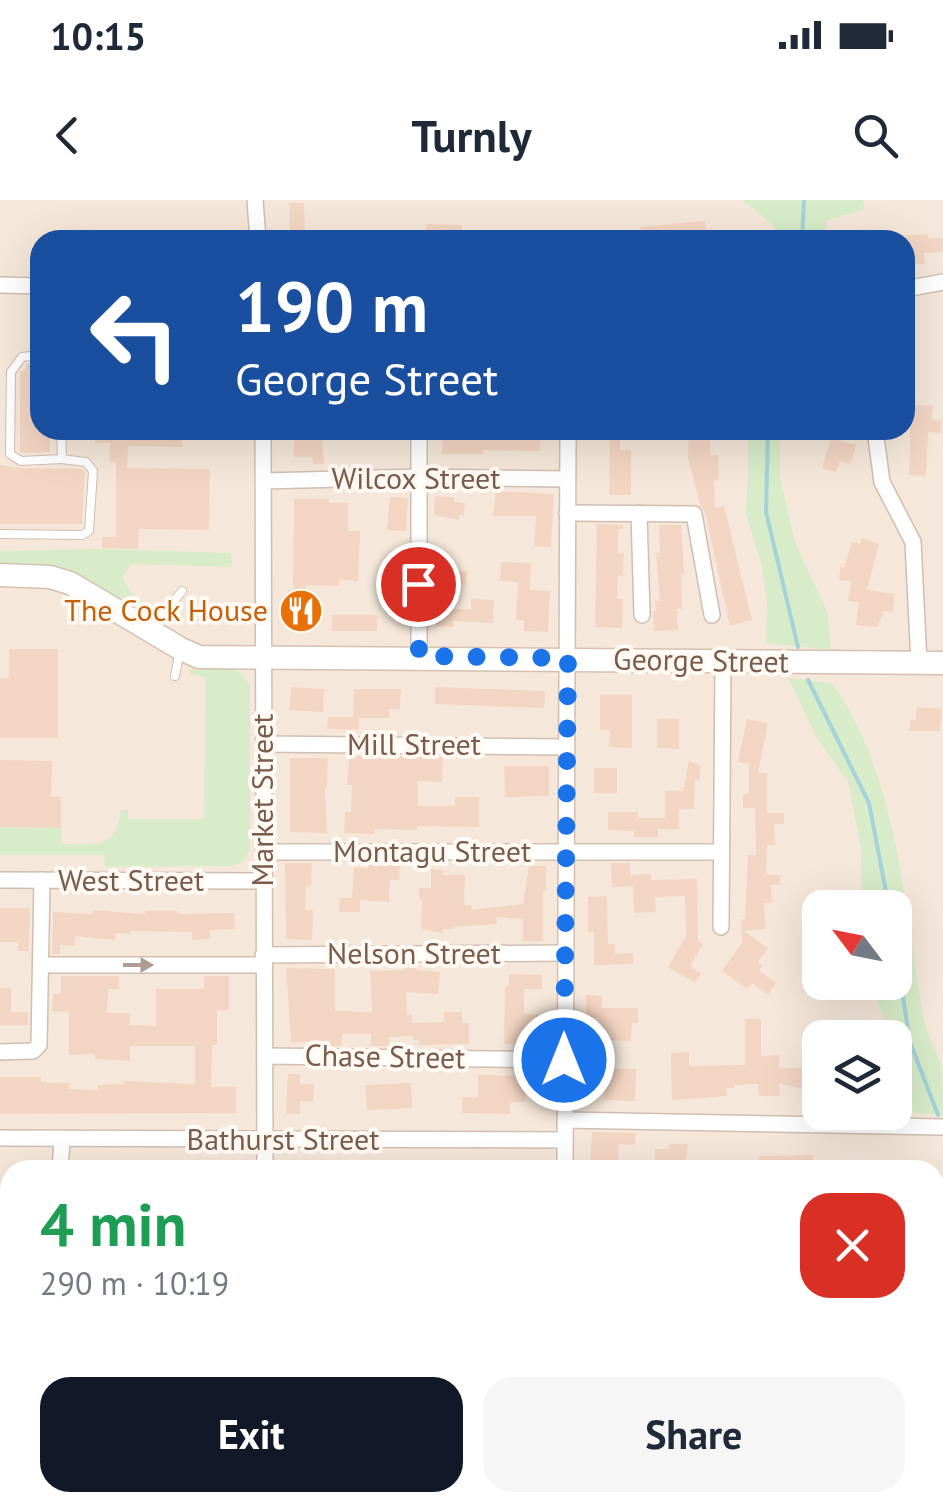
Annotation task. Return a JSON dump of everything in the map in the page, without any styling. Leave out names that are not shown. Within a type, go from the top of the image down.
[{"type":"main road","name":"George Street","points":[[0,575],[70,583],[180,649],[199,656],[931,663]]},
{"type":"street","points":[[255,200],[257,230]]},
{"type":"street","points":[[915,287],[943,282]]},
{"type":"street","points":[[0,286],[30,286]]},
{"type":"street","name":"Market Street","points":[[263,440],[265,1160]]},
{"type":"street","points":[[419,440],[419,656]]},
{"type":"street","points":[[564,1160],[568,440]]},
{"type":"street","points":[[876,440],[882,482],[914,542],[931,663]]},
{"type":"street","name":"Wilcox Street","points":[[264,481],[567,479]]},
{"type":"street","points":[[639,512],[642,615]]},
{"type":"street","points":[[567,513],[692,512],[696,516],[712,615]]},
{"type":"street","points":[[722,927],[723,662]]},
{"type":"street","name":"Mill Street","points":[[263,744],[566,746]]},
{"type":"street","name":"Montagu Street","points":[[262,852],[721,852]]},
{"type":"street","name":"West Street","points":[[0,880],[263,881]]},
{"type":"street","points":[[0,1052],[32,1050],[39,1045],[42,880]]},
{"type":"street","name":"Nelson Street","points":[[41,965],[565,953]]},
{"type":"street","name":"Chase Street","points":[[266,1056],[564,1060]]},
{"type":"street","points":[[566,1120],[943,1127]]},
{"type":"street","name":"Bathurst Street","points":[[0,1138],[565,1140]]},
{"type":"street","points":[[61,1160],[62,1141]]},
{"type":"lane","points":[[0,534],[89,531],[92,472],[86,462],[21,461],[10,454],[10,372],[22,357],[30,356]]},
{"type":"lane","points":[[61,440],[62,460]]},
{"type":"lane","points":[[151,632],[182,591]]},
{"type":"lane","points":[[175,676],[180,649]]},
{"type":"shaded area","points":[[0,200],[742,200],[773,225],[773,230],[30,230],[30,440],[915,440],[915,230],[825,230],[825,221],[864,209],[863,200],[943,200],[943,1160],[0,1160]]},
{"type":"green space","points":[[742,200],[863,200],[865,209],[826,221],[826,230],[773,230],[773,225]]},
{"type":"green space","points":[[749,440],[780,440],[780,477],[795,542],[828,614],[831,650],[766,643],[767,602],[761,563],[746,514]]},
{"type":"green space","points":[[0,551],[231,553],[232,567],[131,564],[123,577],[125,583],[156,609],[150,617],[65,569],[0,567]]},
{"type":"green space","points":[[189,670],[239,671],[250,685],[250,850],[243,862],[232,866],[105,867],[104,855],[0,855],[0,827],[61,828],[62,844],[84,844],[109,838],[121,810],[128,810],[128,819],[204,819],[206,677],[192,675]]},
{"type":"green space","points":[[788,678],[832,683],[855,721],[886,803],[903,890],[861,890],[861,848],[848,782],[816,736]]},
{"type":"green space","points":[[912,945],[925,1026],[942,1069],[943,1115],[912,1113],[912,1020],[885,1020],[877,1000],[912,1000]]},
{"type":"building","points":[[289,203],[304,203],[305,230],[290,230]]},
{"type":"building","points":[[705,221],[705,230],[640,230],[640,227]]},
{"type":"building","points":[[426,224],[462,225],[462,230],[426,230]]},
{"type":"building","points":[[915,235],[943,238],[943,252],[924,253],[925,264],[915,264]]},
{"type":"building","points":[[30,364],[30,440],[50,440],[50,452],[20,452],[20,372]]},
{"type":"building","points":[[915,405],[933,406],[932,420],[942,421],[941,433],[928,432],[926,476],[909,475]]},
{"type":"building","points":[[182,440],[182,447],[128,446],[127,468],[210,469],[209,530],[139,529],[138,549],[102,548],[102,537],[116,537],[116,462],[109,462],[110,443],[95,443]]},
{"type":"building","points":[[294,440],[322,440],[324,464],[313,464],[312,457],[294,457]]},
{"type":"building","points":[[443,440],[541,440],[540,451],[442,454]]},
{"type":"building","points":[[610,440],[620,440],[620,450],[631,450],[631,495],[609,495]]},
{"type":"building","points":[[689,440],[710,440],[710,455],[718,455],[715,508],[724,506],[752,620],[730,626],[705,512],[688,457]]},
{"type":"building","points":[[830,440],[856,445],[851,464],[840,461],[836,472],[822,468]]},
{"type":"building","points":[[0,465],[82,469],[82,524],[0,524]]},
{"type":"building","points":[[496,491],[554,494],[551,547],[534,546],[536,516],[493,516]]},
{"type":"building","points":[[435,496],[454,497],[454,502],[465,503],[464,515],[459,515],[459,520],[434,515]]},
{"type":"building","points":[[390,497],[408,498],[406,531],[387,530]]},
{"type":"building","points":[[294,499],[348,503],[348,531],[360,531],[358,581],[339,580],[339,586],[306,585],[306,629],[288,629],[288,590],[293,590]]},
{"type":"building","points":[[594,524],[623,525],[623,529],[618,529],[618,553],[624,553],[617,599],[623,599],[622,628],[595,627]]},
{"type":"building","points":[[659,525],[681,525],[684,574],[682,609],[677,609],[678,630],[654,631],[655,601],[660,601],[656,553],[660,553]]},
{"type":"building","points":[[862,538],[879,544],[867,590],[895,594],[893,612],[884,611],[877,627],[856,625],[859,602],[848,601],[851,581],[839,580],[840,567],[844,567],[852,542],[860,544]]},
{"type":"building","points":[[435,561],[454,562],[453,571],[467,571],[466,585],[434,584]]},
{"type":"building","points":[[501,562],[531,563],[530,590],[550,591],[548,632],[524,631],[524,621],[516,620],[518,582],[500,581]]},
{"type":"building","points":[[471,599],[494,600],[493,623],[453,621],[453,627],[435,626],[435,609],[471,609]]},
{"type":"building","points":[[332,615],[377,615],[377,631],[332,631]]},
{"type":"building","points":[[9,649],[58,649],[58,738],[0,738],[0,678],[9,678]]},
{"type":"building","points":[[291,687],[324,689],[323,712],[289,710]]},
{"type":"building","points":[[435,687],[545,691],[544,708],[435,704]]},
{"type":"building","points":[[354,689],[401,689],[400,709],[389,709],[389,718],[359,718],[359,730],[327,729],[328,717],[353,717]]},
{"type":"building","points":[[600,695],[632,695],[632,748],[609,747],[610,730],[600,730]]},
{"type":"building","points":[[917,707],[942,709],[940,731],[909,731],[910,720],[916,720]]},
{"type":"building","points":[[657,719],[679,719],[679,749],[657,748]]},
{"type":"building","points":[[747,719],[768,723],[758,773],[767,773],[767,813],[784,813],[784,824],[774,824],[775,845],[767,845],[766,874],[780,875],[780,885],[771,885],[772,902],[764,903],[766,929],[744,931],[768,948],[758,962],[763,966],[759,971],[776,983],[768,995],[752,983],[747,989],[722,971],[742,943],[748,855],[756,855],[755,808],[743,808],[743,794],[749,794],[749,764],[738,762]]},
{"type":"building","points":[[443,757],[442,782],[418,781],[418,806],[455,806],[455,797],[479,797],[479,827],[418,826],[417,830],[344,833],[345,812],[351,812],[349,758]]},
{"type":"building","points":[[290,758],[328,758],[327,833],[290,832]]},
{"type":"building","points":[[0,760],[52,761],[51,797],[61,797],[61,828],[0,827]]},
{"type":"building","points":[[689,760],[701,767],[699,780],[695,779],[694,809],[679,809],[679,829],[658,829],[658,837],[634,837],[634,831],[608,830],[608,812],[638,812],[638,818],[665,818],[665,791],[683,791]]},
{"type":"building","points":[[504,766],[549,766],[549,796],[505,797]]},
{"type":"building","points":[[594,768],[617,768],[617,793],[594,793]]},
{"type":"building","points":[[285,863],[312,863],[305,910],[313,910],[312,940],[286,939]]},
{"type":"building","points":[[368,863],[400,864],[399,880],[390,880],[389,902],[360,900],[360,912],[339,912],[340,898],[352,898],[354,867],[368,868]]},
{"type":"building","points":[[611,863],[630,863],[630,875],[651,874],[651,880],[697,879],[698,941],[703,944],[690,966],[701,973],[695,983],[668,967],[686,936],[685,896],[655,897],[656,912],[634,913],[633,886],[612,887]]},
{"type":"building","points":[[529,866],[546,866],[543,941],[523,941],[523,919],[496,917],[497,924],[453,927],[443,929],[443,933],[421,929],[419,888],[431,888],[431,869],[443,870],[443,875],[465,875],[464,905],[472,906],[471,910],[523,904]]},
{"type":"building","points":[[607,896],[608,944],[615,944],[615,954],[633,953],[633,964],[594,965],[594,932],[588,932],[588,897]]},
{"type":"building","points":[[0,908],[30,908],[29,951],[18,951],[18,942],[0,942]]},
{"type":"building","points":[[93,910],[234,913],[235,929],[210,930],[210,939],[192,940],[192,932],[130,931],[115,933],[115,940],[75,936],[75,946],[60,945],[60,954],[52,954],[53,912],[92,914]]},
{"type":"building","points":[[404,965],[440,972],[438,994],[406,992],[407,1015],[412,1014],[412,1023],[444,1022],[444,1012],[462,1012],[462,1023],[469,1023],[469,1044],[419,1045],[413,1036],[389,1037],[389,1046],[371,1046],[371,1034],[342,1034],[341,1046],[327,1046],[327,1041],[291,1042],[286,968],[335,969],[335,1011],[372,1012],[370,971],[404,970]]},
{"type":"building","points":[[509,974],[542,975],[542,989],[524,989],[524,1014],[538,1014],[541,1045],[504,1044],[505,986],[509,986]]},
{"type":"building","points":[[61,976],[119,976],[119,989],[108,989],[107,1013],[130,1013],[130,1025],[156,1026],[156,989],[204,989],[204,976],[229,976],[229,1010],[217,1010],[211,1087],[236,1087],[236,1113],[0,1114],[0,1077],[41,1077],[41,1082],[69,1083],[69,1089],[98,1090],[98,1085],[123,1081],[195,1084],[195,1046],[130,1046],[130,1061],[95,1059],[95,1054],[69,1055],[69,1012],[52,1011],[53,994],[61,994]]},
{"type":"building","points":[[0,988],[11,988],[11,1012],[28,1012],[28,1025],[0,1025]]},
{"type":"building","points":[[586,995],[602,996],[602,1008],[638,1008],[638,1023],[632,1023],[631,1041],[599,1040],[599,1018],[586,1018]]},
{"type":"building","points":[[745,1019],[761,1019],[761,1056],[779,1055],[779,1068],[801,1068],[802,1064],[802,1089],[779,1083],[780,1096],[759,1096],[758,1084],[734,1085],[726,1088],[727,1096],[672,1100],[671,1053],[689,1052],[689,1066],[745,1065]]},
{"type":"building","points":[[605,1068],[636,1069],[635,1101],[604,1100]]},
{"type":"building","points":[[288,1074],[300,1074],[300,1084],[314,1084],[313,1102],[300,1101],[300,1114],[286,1114]]},
{"type":"building","points":[[478,1075],[526,1076],[525,1102],[510,1102],[510,1114],[462,1113],[462,1097],[478,1098]]},
{"type":"building","points":[[411,1083],[412,1108],[367,1110],[365,1085]]},
{"type":"building","points":[[592,1132],[635,1133],[635,1145],[619,1144],[618,1160],[591,1160]]},
{"type":"building","points":[[669,1144],[688,1144],[686,1160],[655,1160],[655,1149],[669,1149]]},
{"type":"building","points":[[813,1155],[813,1160],[759,1160],[759,1156]]},
{"type":"waterway","points":[[802,230],[804,200]]},
{"type":"waterway","points":[[768,440],[766,512],[798,647]]},
{"type":"waterway","points":[[808,680],[869,803],[886,890]]},
{"type":"waterway","points":[[903,1000],[910,1042],[938,1115]]},
{"type":"place","name":"The Cock House","points":[[301,611]]},
{"type":"route","points":[[418,584],[419,656],[568,658],[564,1060]]}]
